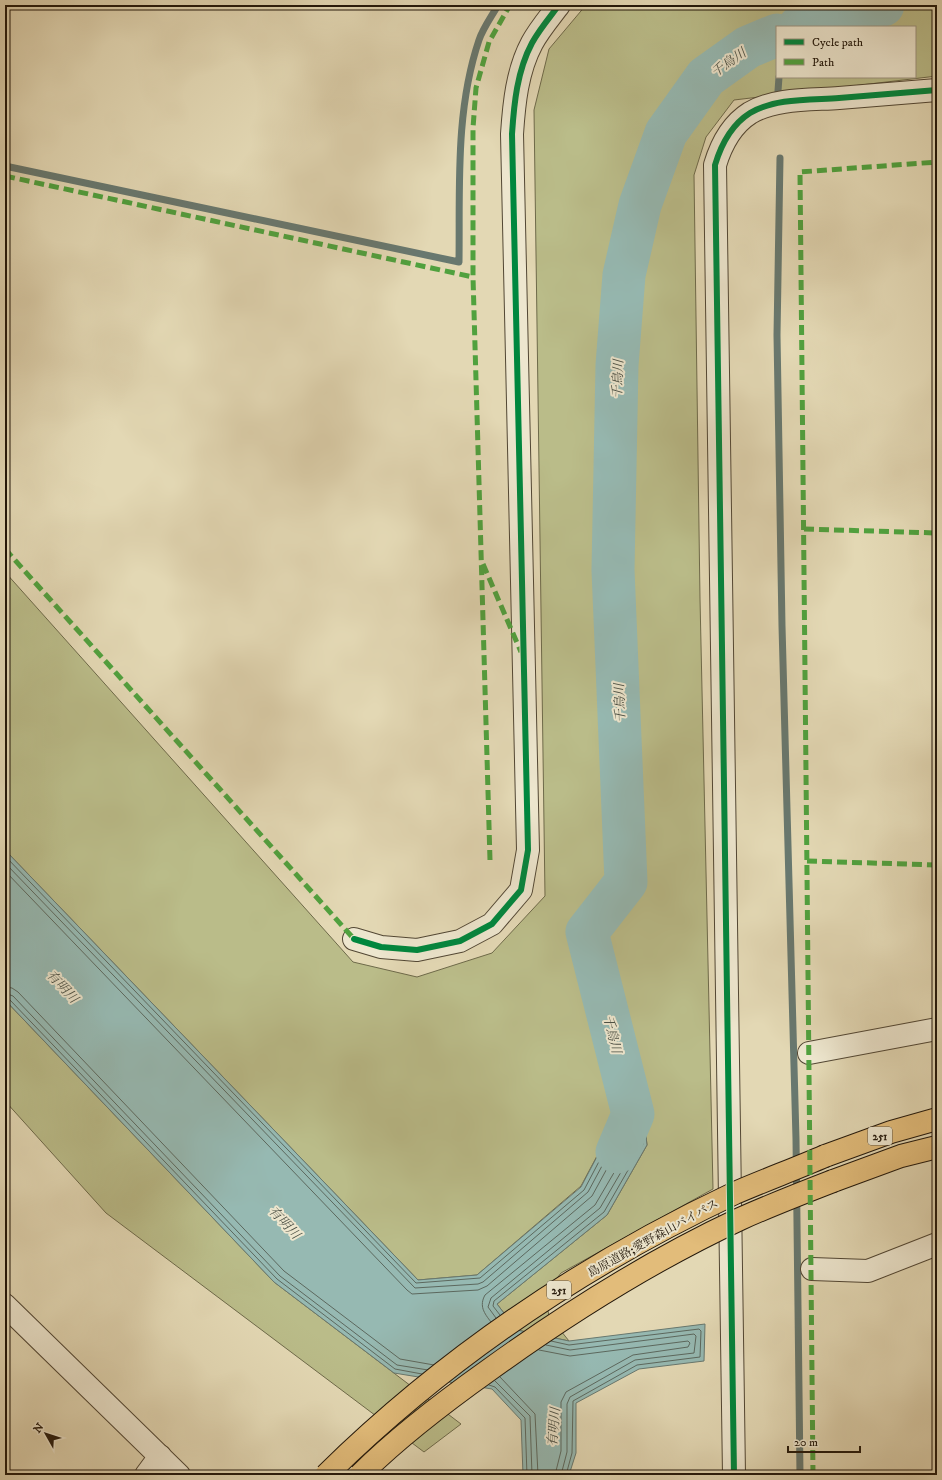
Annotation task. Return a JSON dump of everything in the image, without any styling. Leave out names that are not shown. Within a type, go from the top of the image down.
[{"type":"highway","name":"島原道路;愛野森山バイパス","points":[[326,1475],[357,1444],[440,1373],[532,1307],[636,1244],[736,1193],[825,1156],[891,1132],[937,1119]]},
{"type":"highway","name":"島原道路;愛野森山バイパス","points":[[360,1475],[374,1461],[455,1394],[550,1326],[646,1268],[740,1219],[833,1180],[901,1156],[937,1147]]},
{"type":"street","points":[[354,939],[382,948],[417,950],[460,942],[492,924],[520,890],[528,850],[512,134],[515,101],[522,70],[532,43],[559,5]]},
{"type":"street","points":[[734,1475],[715,165],[719,150],[734,128],[742,119],[760,108],[788,101],[937,90]]},
{"type":"street","points":[[809,1053],[937,1029]]},
{"type":"street","points":[[812,1269],[868,1271],[937,1244]]},
{"type":"street","points":[[8,1304],[179,1475]]},
{"type":"street","points":[[146,1475],[160,1456]]},
{"type":"green space","points":[[586,5],[937,5],[937,76],[734,100],[706,137],[694,175],[700,599],[713,1189],[561,1273],[545,1294],[549,1316],[569,1341],[517,1330],[497,1304],[607,1215],[647,1145],[639,1077],[581,1186],[477,1275],[418,1280],[5,850],[5,572],[353,962],[417,977],[492,953],[545,896],[534,110],[549,49]]},
{"type":"green space","points":[[5,1000],[274,1282],[461,1424],[424,1452],[106,1213],[5,1101]]},
{"type":"water","name":"有明川","points":[[5,850],[418,1280],[477,1275],[581,1187],[639,1077],[647,1145],[607,1215],[497,1304],[517,1330],[569,1341],[705,1324],[704,1361],[639,1369],[576,1403],[576,1453],[569,1475],[523,1475],[521,1420],[492,1389],[394,1373],[274,1282],[5,1000]]},
{"type":"waterway","points":[[5,166],[459,262],[460,150],[466,94],[471,67],[479,40],[498,5]]},
{"type":"waterway","points":[[823,18],[828,5]]},
{"type":"waterway","name":"千鳥川","points":[[802,26],[823,18],[883,5]]},
{"type":"waterway","name":"千鳥川","points":[[617,1152],[633,1114],[587,932],[626,882],[613,570],[617,365],[624,275],[640,205],[666,133],[706,77],[748,47],[776,35]]},
{"type":"waterway","points":[[778,91],[779,78]]},
{"type":"waterway","points":[[780,158],[777,335],[782,626],[796,1139],[800,1475]]},
{"type":"marked path","points":[[490,860],[473,277],[473,128],[476,88],[489,42],[510,5]]},
{"type":"marked path","points":[[813,1475],[800,172],[937,162]]},
{"type":"marked path","points":[[5,176],[473,277]]},
{"type":"marked path","points":[[804,529],[937,533]]},
{"type":"marked path","points":[[5,549],[354,939]]},
{"type":"marked path","points":[[483,564],[521,652]]},
{"type":"marked path","points":[[807,861],[937,865]]},
{"type":"cycle path","points":[[354,939],[381,947],[417,950],[460,941],[492,924],[521,890],[528,850],[512,134],[517,88],[527,54],[535,38],[559,5]]},
{"type":"cycle path","points":[[734,1475],[715,165],[720,150],[732,129],[743,118],[760,108],[782,102],[937,90]]}]
